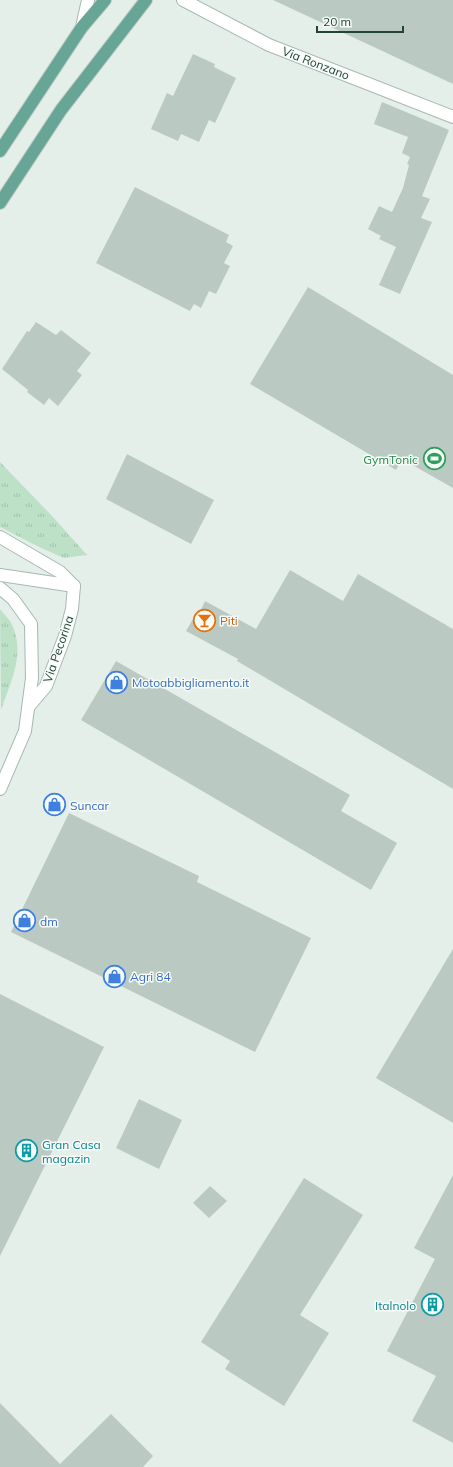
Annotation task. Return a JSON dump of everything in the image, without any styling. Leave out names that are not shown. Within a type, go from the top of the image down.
[{"type":"main road","points":[[0,151],[82,27],[104,0]]},
{"type":"main road","points":[[0,203],[61,110],[146,0]]},
{"type":"street","points":[[82,27],[88,0]]},
{"type":"street","name":"Via Ronzano","points":[[183,0],[270,45],[453,117]]},
{"type":"street","points":[[0,537],[60,572],[74,586]]},
{"type":"street","points":[[0,575],[74,586]]},
{"type":"street","name":"Via Pecorina","points":[[29,706],[46,686],[65,636],[72,609],[74,586]]},
{"type":"street","name":"Via Pecorina","points":[[0,588],[13,599],[31,624],[32,678],[25,731],[0,789]]},
{"type":"green space","points":[[0,462],[87,555],[64,558],[0,527]]},
{"type":"green space","points":[[0,609],[10,621],[15,632],[17,643],[16,666],[1,710]]},
{"type":"building","points":[[273,0],[453,0],[453,84]]},
{"type":"building","points":[[193,54],[215,64],[214,67],[236,78],[215,123],[209,120],[199,142],[181,134],[178,141],[151,129],[167,93],[173,96]]},
{"type":"building","points":[[382,102],[449,130],[422,196],[430,199],[421,218],[432,222],[400,294],[379,285],[396,247],[379,239],[381,236],[368,229],[379,206],[392,212],[403,188],[409,165],[407,164],[410,157],[402,153],[408,137],[374,124]]},
{"type":"building","points":[[135,187],[229,235],[226,242],[233,246],[224,263],[230,266],[216,294],[209,291],[201,308],[194,304],[190,311],[96,263]]},
{"type":"building","points":[[308,287],[453,375],[453,488],[402,459],[396,470],[250,384]]},
{"type":"building","points":[[36,322],[56,335],[61,330],[91,353],[77,371],[82,375],[58,406],[49,398],[44,405],[2,369],[27,331],[29,332]]},
{"type":"building","points":[[127,454],[214,500],[191,544],[106,499]]},
{"type":"building","points":[[290,570],[343,601],[358,574],[453,629],[453,789],[237,661],[238,659],[186,631],[198,610],[200,612],[205,601],[256,629]]},
{"type":"building","points":[[116,661],[350,795],[341,811],[397,843],[371,890],[81,720]]},
{"type":"building","points":[[69,813],[199,876],[197,882],[311,938],[255,1052],[11,932]]},
{"type":"building","points":[[453,949],[453,1123],[376,1078]]},
{"type":"building","name":"Gran Casa magazin","points":[[0,994],[104,1047],[0,1256]]},
{"type":"building","points":[[139,1099],[182,1120],[159,1169],[116,1148]]},
{"type":"building","name":"Italnolo","points":[[453,1175],[453,1443],[412,1421],[436,1376],[387,1351],[435,1259],[414,1248]]},
{"type":"building","points":[[304,1178],[363,1215],[300,1315],[329,1333],[284,1406],[225,1369],[230,1361],[201,1342]]},
{"type":"building","points":[[210,1186],[227,1201],[209,1218],[193,1203]]},
{"type":"building","points":[[0,1403],[60,1464],[111,1414],[153,1456],[143,1467],[0,1467]]},
{"type":"place","name":"GymTonic","points":[[434,459]]},
{"type":"place","name":"Piti","points":[[204,620]]},
{"type":"place","name":"Motoabbigliamento.it","points":[[116,682]]},
{"type":"place","name":"Suncar","points":[[55,805]]},
{"type":"place","name":"dm","points":[[25,921]]},
{"type":"place","name":"Agri 84","points":[[115,976]]},
{"type":"place","name":"Gran Casa magazin","points":[[26,1151]]},
{"type":"place","name":"Italnolo","points":[[432,1305]]}]
